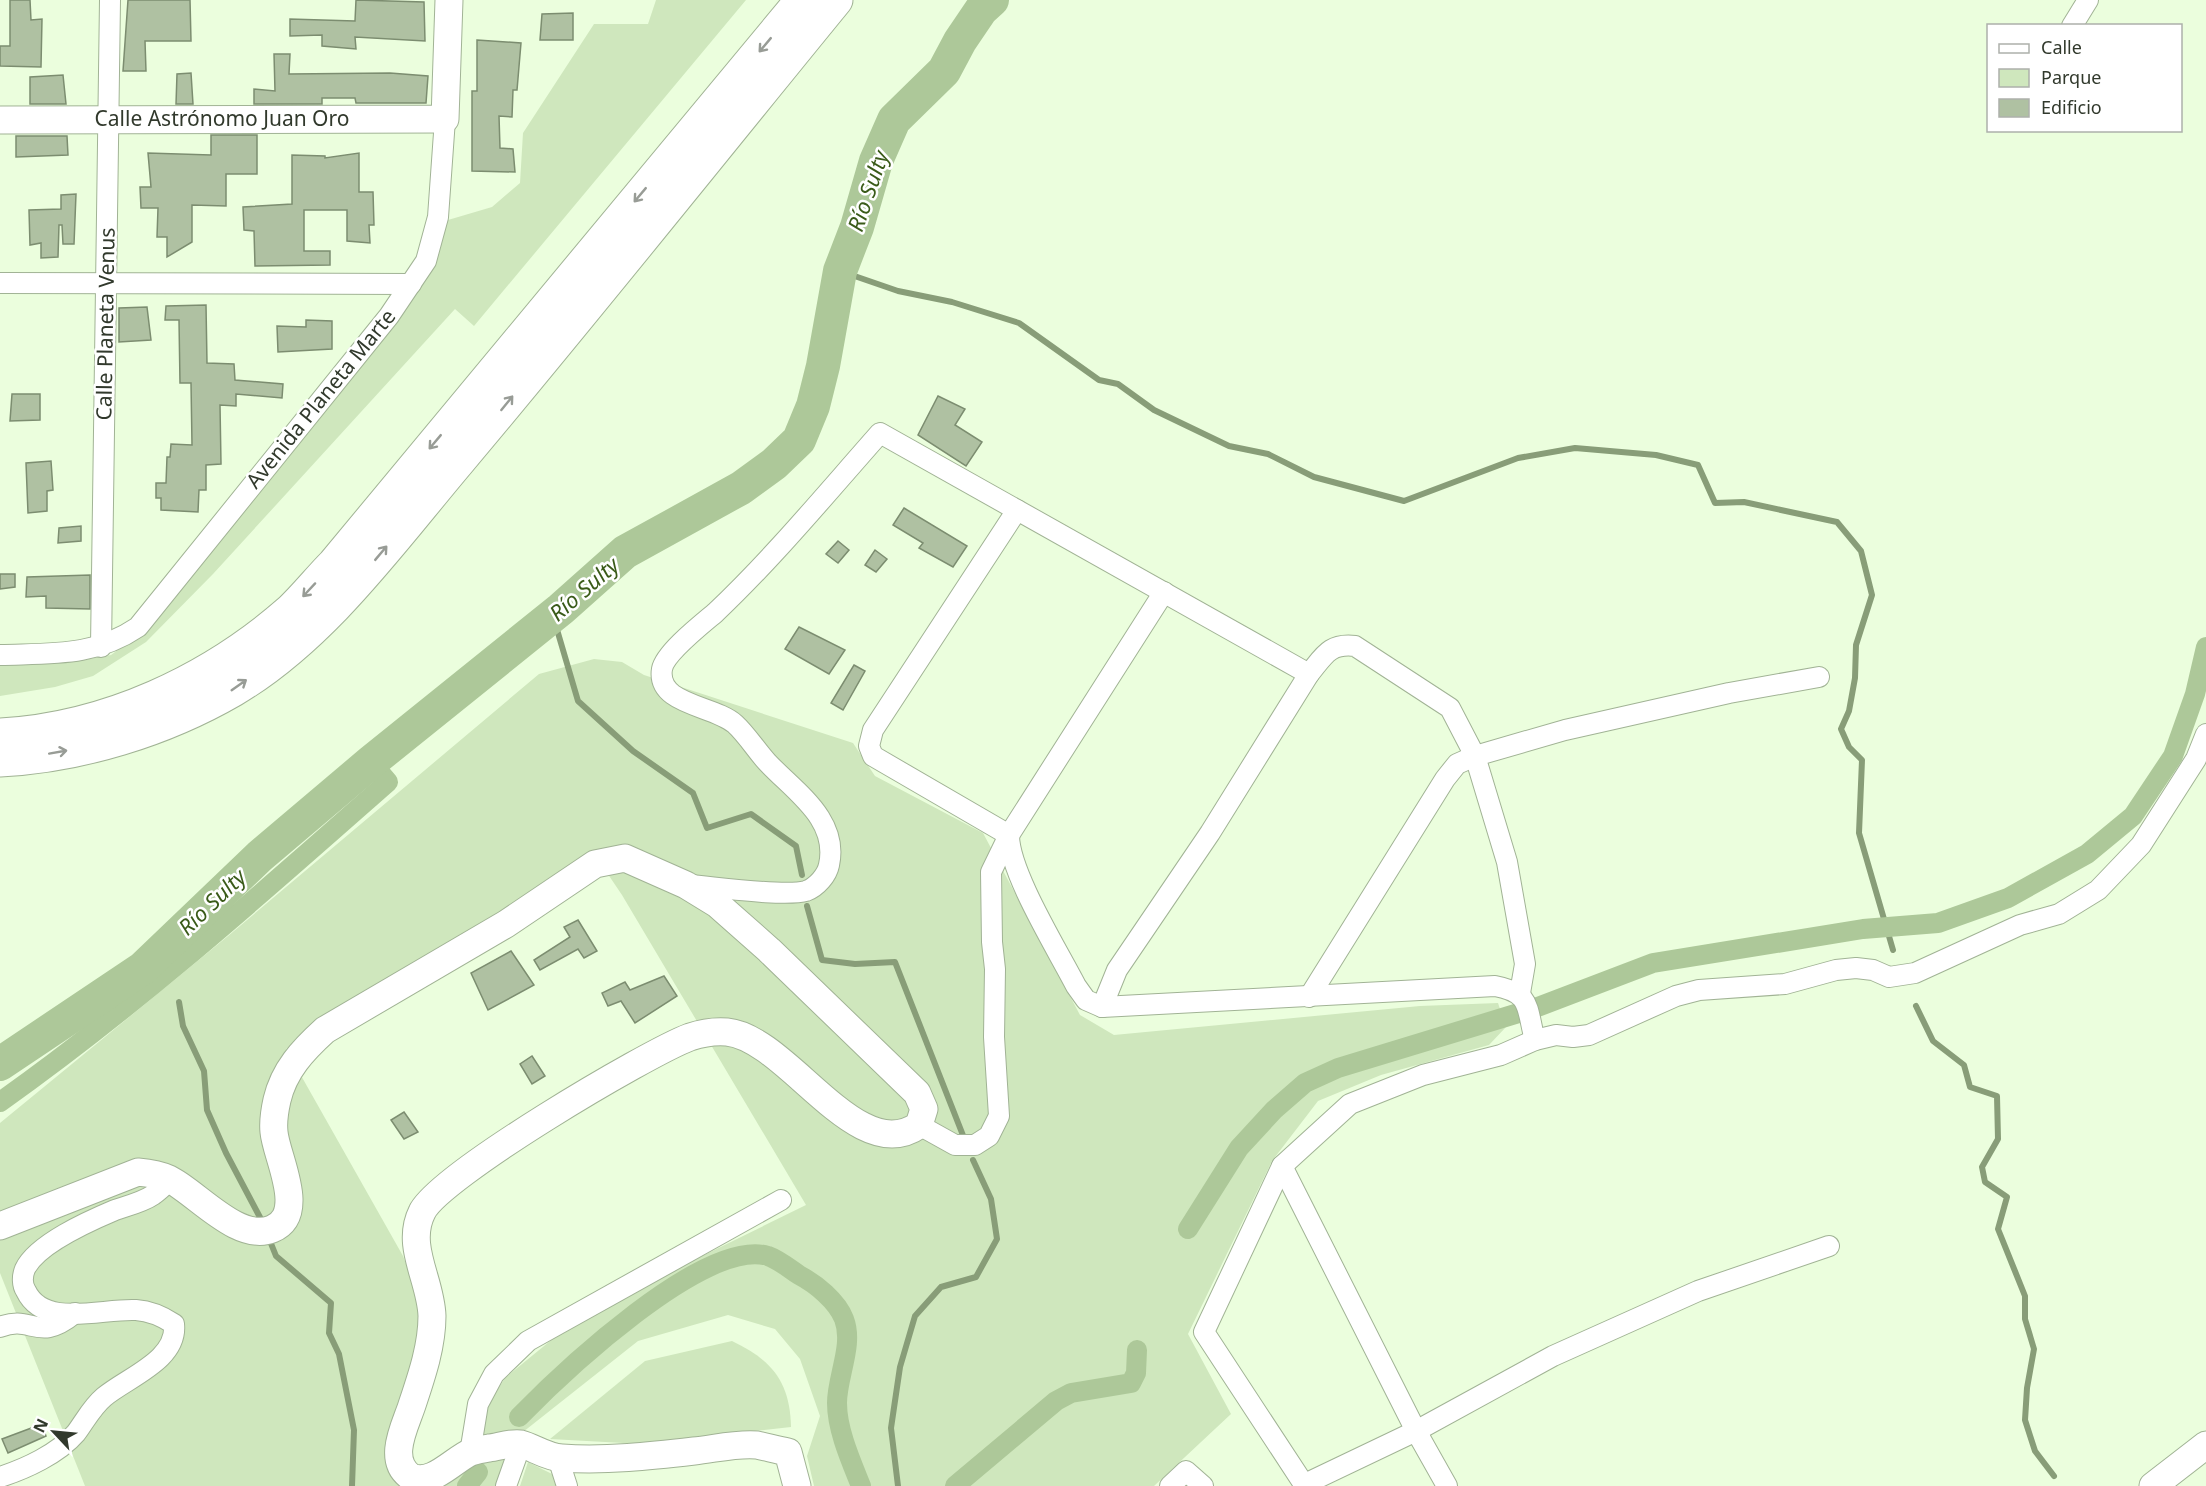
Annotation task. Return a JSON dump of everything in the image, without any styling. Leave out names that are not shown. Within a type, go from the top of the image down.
[{"type":"highway","points":[[0,735],[82,723],[167,692],[227,659],[290,610],[334,564],[802,0]]},
{"type":"highway","points":[[0,760],[95,746],[166,723],[234,689],[295,644],[351,588],[490,423],[836,0]]},
{"type":"street","name":"Calle Planeta Venus","points":[[101,647],[110,0]]},
{"type":"street","name":"Avenida Planeta Marte","points":[[0,656],[66,652],[101,647],[117,642],[138,627],[389,316],[411,284],[426,261],[438,217],[445,119],[449,0]]},
{"type":"street","points":[[2073,24],[2088,0]]},
{"type":"street","name":"Calle Astrónomo Juan Oro","points":[[0,120],[445,119]]},
{"type":"street","points":[[0,283],[411,284]]},
{"type":"street","points":[[686,885],[807,891],[827,874],[832,852],[830,837],[815,808],[767,762],[735,723],[711,710],[673,696],[662,683],[662,667],[675,650],[746,583],[880,433],[1309,674]]},
{"type":"street","points":[[1009,835],[873,756],[869,746],[873,730],[1017,510]]},
{"type":"street","points":[[920,1125],[955,1144],[975,1145],[990,1136],[999,1116],[994,1037],[995,969],[992,942],[991,872],[1009,835],[1164,592]]},
{"type":"street","points":[[1102,1007],[1117,970],[1210,833],[1309,674],[1328,651],[1341,644],[1355,646],[1450,708],[1474,756],[1507,862],[1525,964],[1522,995],[1535,1040]]},
{"type":"street","points":[[1309,998],[1445,779],[1457,764],[1474,756],[1565,730],[1729,693],[1818,677]]},
{"type":"street","points":[[1830,1246],[1698,1291],[1553,1356],[1416,1431],[1305,1485],[1204,1332],[1282,1166],[1350,1104],[1423,1076],[1501,1055],[1535,1040],[1556,1035],[1573,1037],[1589,1035],[1676,996],[1700,990],[1785,984],[1836,970],[1856,968],[1873,970],[1889,977],[1915,973],[2020,925],[2059,914],[2098,890],[2141,845],[2196,759],[2206,734]]},
{"type":"street","points":[[1009,835],[1009,850],[1017,870],[1076,986],[1086,1000],[1102,1007],[1309,998],[1476,986],[1495,986],[1522,995]]},
{"type":"street","points":[[0,1226],[138,1172],[154,1173],[170,1180],[211,1210],[237,1225],[256,1230],[272,1229],[281,1222],[289,1207],[289,1189],[274,1131],[277,1100],[285,1076],[300,1053],[325,1030],[506,924],[595,864],[625,858],[686,885],[717,904],[769,950],[917,1093],[924,1108],[920,1125],[908,1133],[880,1134],[828,1102],[774,1056],[753,1042],[730,1032],[707,1033],[689,1038],[599,1084],[475,1165],[437,1193],[424,1208],[417,1225],[416,1240],[430,1296],[432,1318],[428,1351],[399,1443],[398,1459],[407,1473],[422,1481],[435,1478],[470,1453],[521,1444],[558,1458],[640,1456],[754,1444],[788,1452],[797,1486]]},
{"type":"street","points":[[1282,1166],[1416,1431],[1447,1486]]},
{"type":"street","points":[[0,1477],[15,1472],[58,1448],[75,1434],[104,1397],[170,1349],[175,1335],[174,1324],[152,1313],[105,1310],[60,1314],[44,1309],[30,1300],[24,1288],[23,1273],[30,1259],[86,1224],[152,1196],[170,1180]]},
{"type":"street","points":[[470,1453],[478,1404],[494,1374],[528,1341],[781,1200]]},
{"type":"street","points":[[0,1327],[20,1323],[50,1329],[61,1325],[75,1313]]},
{"type":"street","points":[[506,1486],[521,1444]]},
{"type":"street","points":[[2153,1486],[2206,1444]]},
{"type":"street","points":[[558,1458],[567,1486]]},
{"type":"street","points":[[1170,1486],[1186,1471],[1203,1486]]},
{"type":"green space","points":[[656,0],[746,0],[474,326],[455,309],[213,574],[146,642],[93,676],[55,687],[0,696],[0,664],[84,660],[111,655],[137,636],[435,255],[448,220],[492,207],[520,183],[523,133],[594,24],[648,24]]},
{"type":"green space","points":[[594,659],[622,662],[644,675],[853,743],[875,776],[983,833],[1080,1015],[1114,1035],[1420,1006],[1498,1003],[1506,1027],[1489,1045],[1381,1075],[1318,1101],[1272,1161],[1188,1334],[1231,1414],[1154,1486],[814,1486],[807,1456],[820,1416],[800,1359],[775,1329],[728,1315],[638,1341],[523,1432],[486,1441],[480,1418],[505,1378],[555,1337],[692,1261],[806,1205],[622,895],[593,852],[286,1049],[403,1256],[421,1303],[423,1340],[394,1420],[385,1454],[397,1476],[415,1486],[85,1486],[0,1273],[0,1123],[228,936],[539,674]]},
{"type":"green space","points":[[732,1341],[758,1356],[776,1374],[787,1397],[791,1427],[642,1444],[550,1439],[645,1361]]},
{"type":"green space","points":[[506,1452],[498,1486],[436,1486],[470,1465]]},
{"type":"green space","points":[[528,1462],[556,1476],[558,1486],[520,1486]]},
{"type":"building","points":[[10,0],[30,0],[31,20],[42,19],[41,67],[0,66],[0,46],[10,46]]},
{"type":"building","points":[[128,0],[190,0],[191,41],[145,41],[146,71],[123,71]]},
{"type":"building","points":[[356,0],[424,2],[425,41],[355,37],[356,49],[322,46],[322,35],[290,36],[290,19],[355,21]]},
{"type":"building","points":[[573,13],[573,40],[540,40],[542,14]]},
{"type":"building","points":[[477,40],[521,43],[517,90],[513,90],[512,117],[499,116],[500,148],[513,149],[515,172],[472,171],[472,91],[477,91]]},
{"type":"building","points":[[274,54],[290,54],[289,74],[390,73],[428,76],[426,103],[356,103],[355,98],[322,98],[322,104],[254,104],[254,89],[275,91]]},
{"type":"building","points":[[191,73],[193,104],[176,104],[177,74]]},
{"type":"building","points":[[63,75],[66,104],[30,104],[30,77]]},
{"type":"building","points":[[211,135],[257,135],[257,174],[226,174],[226,206],[192,205],[192,242],[167,257],[167,237],[157,237],[158,208],[141,208],[140,187],[151,187],[148,153],[211,155]]},
{"type":"building","points":[[16,136],[67,136],[68,155],[16,157]]},
{"type":"building","points":[[359,153],[359,192],[373,192],[374,225],[369,225],[370,243],[347,241],[347,210],[304,210],[304,251],[330,251],[330,265],[255,266],[254,231],[244,230],[243,207],[292,204],[292,155],[325,156],[325,158]]},
{"type":"building","points":[[76,194],[74,244],[63,244],[62,225],[59,225],[58,257],[41,258],[41,243],[30,245],[29,210],[61,209],[61,195]]},
{"type":"building","points":[[206,305],[207,363],[234,364],[235,380],[283,384],[282,398],[236,394],[236,406],[220,405],[221,464],[206,465],[206,490],[199,490],[198,512],[161,510],[161,498],[156,498],[156,483],[166,483],[167,457],[170,457],[171,444],[192,445],[191,383],[180,383],[179,320],[165,320],[166,306]]},
{"type":"building","points":[[147,307],[151,340],[119,342],[119,308]]},
{"type":"building","points":[[306,320],[332,321],[332,349],[278,352],[277,326],[306,327]]},
{"type":"building","points":[[12,394],[40,394],[40,420],[10,421]]},
{"type":"building","points":[[938,396],[965,409],[955,425],[982,442],[966,466],[918,435]]},
{"type":"building","points":[[51,461],[53,490],[47,491],[47,511],[28,513],[26,463]]},
{"type":"building","points":[[904,508],[967,546],[953,567],[919,548],[923,543],[893,525]]},
{"type":"building","points":[[81,526],[81,541],[58,543],[59,528]]},
{"type":"building","points":[[838,541],[849,550],[838,563],[826,554]]},
{"type":"building","points":[[875,550],[887,559],[876,572],[865,565]]},
{"type":"building","points":[[0,574],[15,574],[15,587],[0,589]]},
{"type":"building","points":[[90,575],[90,609],[46,608],[46,596],[26,597],[27,577]]},
{"type":"building","points":[[799,627],[845,650],[829,674],[785,649]]},
{"type":"building","points":[[854,665],[865,671],[843,710],[831,703]]},
{"type":"building","points":[[578,920],[597,951],[584,958],[578,949],[540,970],[534,960],[570,937],[564,927]]},
{"type":"building","points":[[511,951],[534,985],[488,1010],[471,973]]},
{"type":"building","points":[[664,976],[677,996],[635,1023],[621,1001],[608,1006],[602,993],[625,982],[630,990]]},
{"type":"building","points":[[532,1056],[545,1076],[532,1084],[520,1064]]},
{"type":"building","points":[[404,1112],[418,1132],[404,1139],[391,1120]]},
{"type":"building","points":[[42,1424],[46,1436],[8,1453],[2,1439]]},
{"type":"waterway","name":"Río Sulty","points":[[0,1064],[143,968],[260,856],[371,762],[561,609],[625,552],[741,488],[774,464],[799,440],[813,406],[823,366],[840,271],[857,227],[876,161],[894,120],[944,71],[960,41],[981,10],[992,0]]},
{"type":"waterway","points":[[840,271],[898,291],[952,302],[1019,323],[1099,380],[1118,384],[1154,410],[1229,446],[1268,454],[1314,477],[1404,501],[1518,458],[1575,448],[1656,455],[1698,465],[1715,503],[1744,502],[1837,522],[1861,551],[1872,595],[1856,645],[1855,678],[1849,711],[1841,729],[1849,747],[1862,760],[1859,833],[1893,950]]},
{"type":"waterway","points":[[553,616],[578,701],[633,751],[693,793],[707,828],[751,814],[796,846],[802,875]]},
{"type":"waterway","points":[[1188,1229],[1239,1148],[1274,1110],[1305,1083],[1338,1068],[1535,1008],[1653,963],[1863,929],[1938,923],[2008,898],[2087,854],[2133,816],[2173,756],[2195,694],[2206,647]]},
{"type":"waterway","points":[[0,1102],[101,1027],[150,987],[388,782],[371,762]]},
{"type":"waterway","points":[[807,906],[822,960],[855,964],[895,962],[966,1143]]},
{"type":"waterway","points":[[179,1002],[183,1026],[204,1071],[207,1110],[226,1153],[263,1223]]},
{"type":"waterway","points":[[1916,1006],[1933,1041],[1964,1065],[1970,1087],[1997,1096],[1998,1139],[1982,1167],[1985,1182],[2007,1197],[1998,1229],[2025,1296],[2025,1319],[2034,1349],[2027,1388],[2025,1420],[2035,1451],[2054,1476]]},
{"type":"waterway","points":[[898,1486],[891,1428],[900,1367],[915,1316],[941,1287],[976,1277],[997,1239],[991,1199],[973,1160]]},
{"type":"waterway","points":[[268,1236],[276,1256],[331,1303],[329,1333],[339,1354],[354,1430],[352,1486]]},
{"type":"waterway","points":[[519,1417],[600,1342],[673,1287],[708,1267],[741,1256],[768,1256],[819,1288],[841,1312],[844,1319],[847,1339],[837,1403],[839,1424],[861,1486]]},
{"type":"waterway","points":[[955,1486],[1056,1401],[1071,1393],[1131,1383],[1136,1373],[1137,1350]]},
{"type":"waterway","points":[[467,1486],[478,1472]]}]
